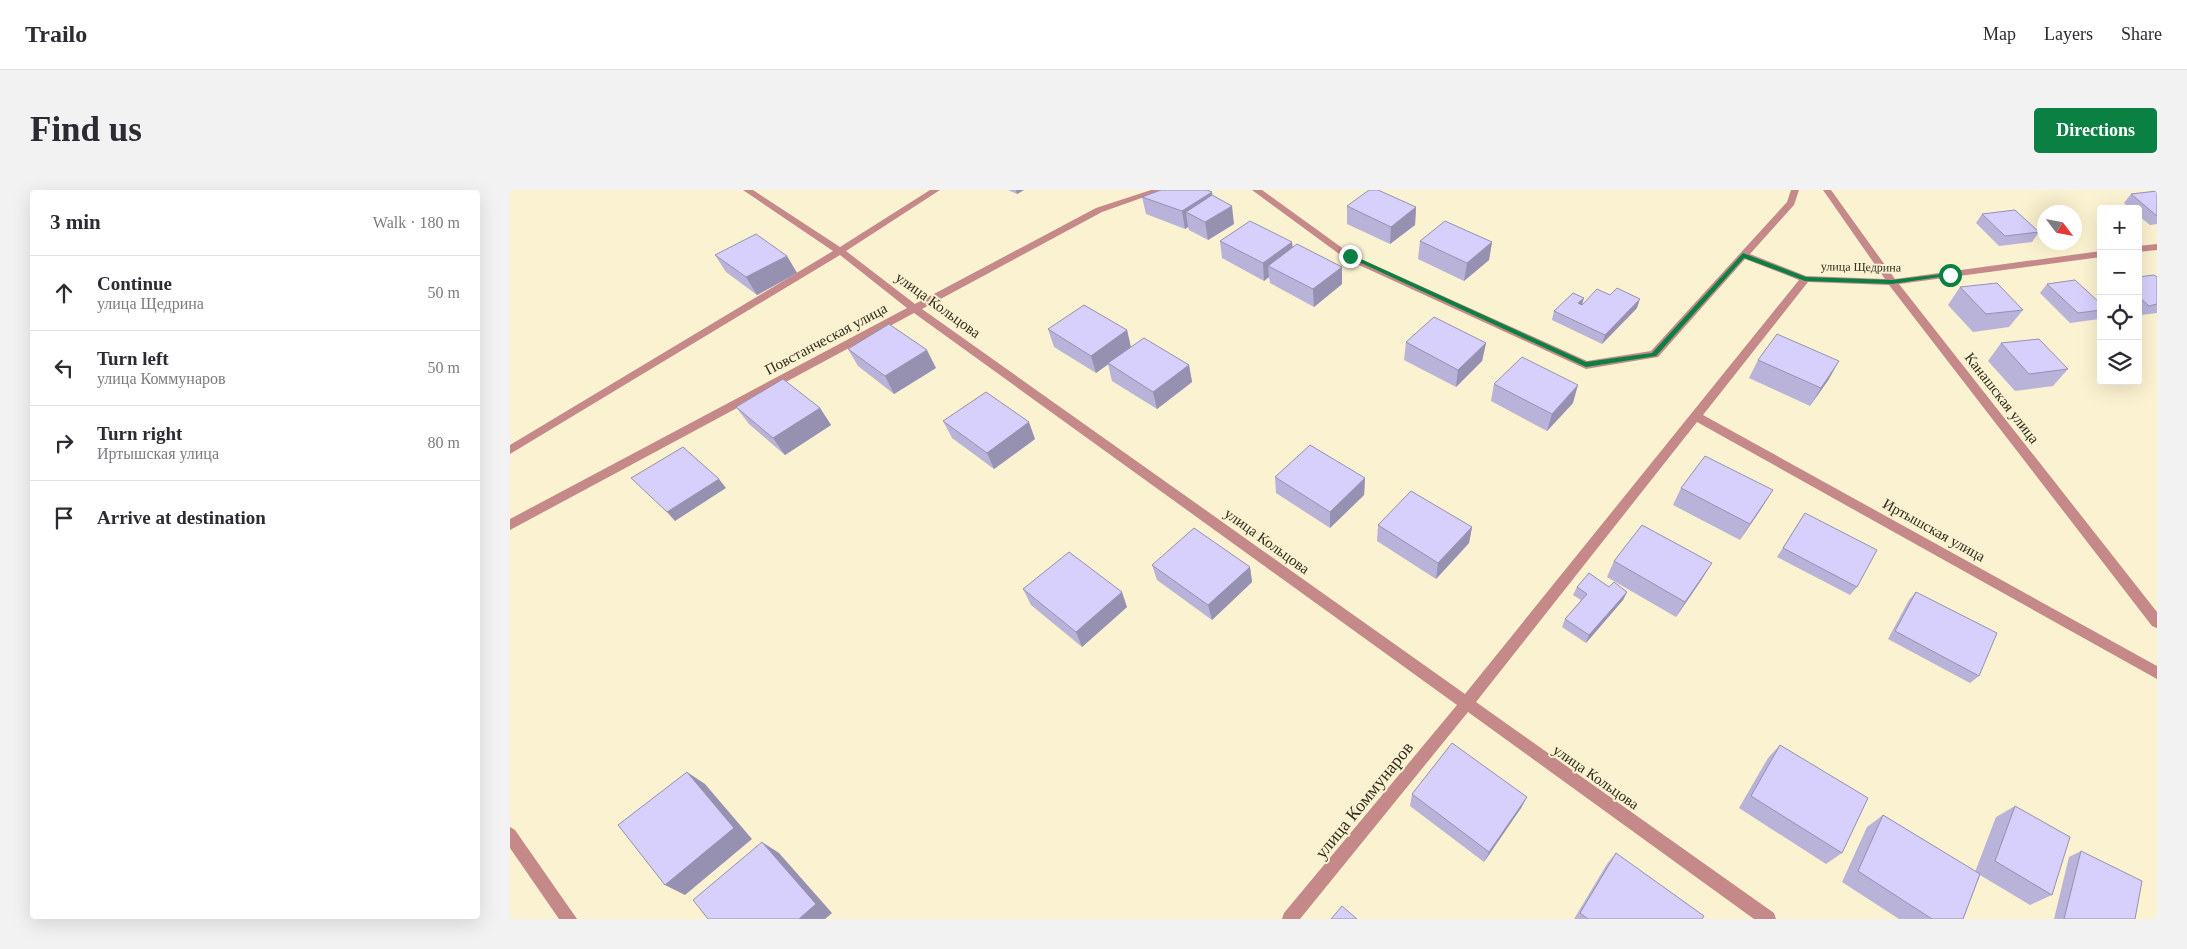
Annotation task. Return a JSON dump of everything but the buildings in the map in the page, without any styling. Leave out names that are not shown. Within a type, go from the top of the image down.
[{"type":"street","name":"улица Кольцова","points":[[746,190],[840,251],[915,309],[1768,919]]},
{"type":"street","points":[[510,450],[840,251],[936,190]]},
{"type":"street","name":"Повстанческая улица","points":[[510,525],[1099,210],[1160,190]]},
{"type":"street","points":[[1256,190],[1350,256],[1586,365],[1654,354],[1791,203],[1795,190]]},
{"type":"street","name":"Канашская улица","points":[[1827,190],[1892,282],[2157,622]]},
{"type":"street","points":[[2142,249],[2157,247]]},
{"type":"street","name":"улица Щедрина","points":[[1743,255],[1805,279],[1892,282],[2097,255]]},
{"type":"street","name":"улица Коммунаров","points":[[1290,919],[1466,704],[1805,279]]},
{"type":"street","name":"Иртышская улица","points":[[1696,416],[2157,673]]},
{"type":"street","points":[[510,835],[569,919]]},
{"type":"route","points":[[1350,256],[1586,365],[1654,354],[1743,255],[1805,279],[1892,282],[1950,275]]}]
